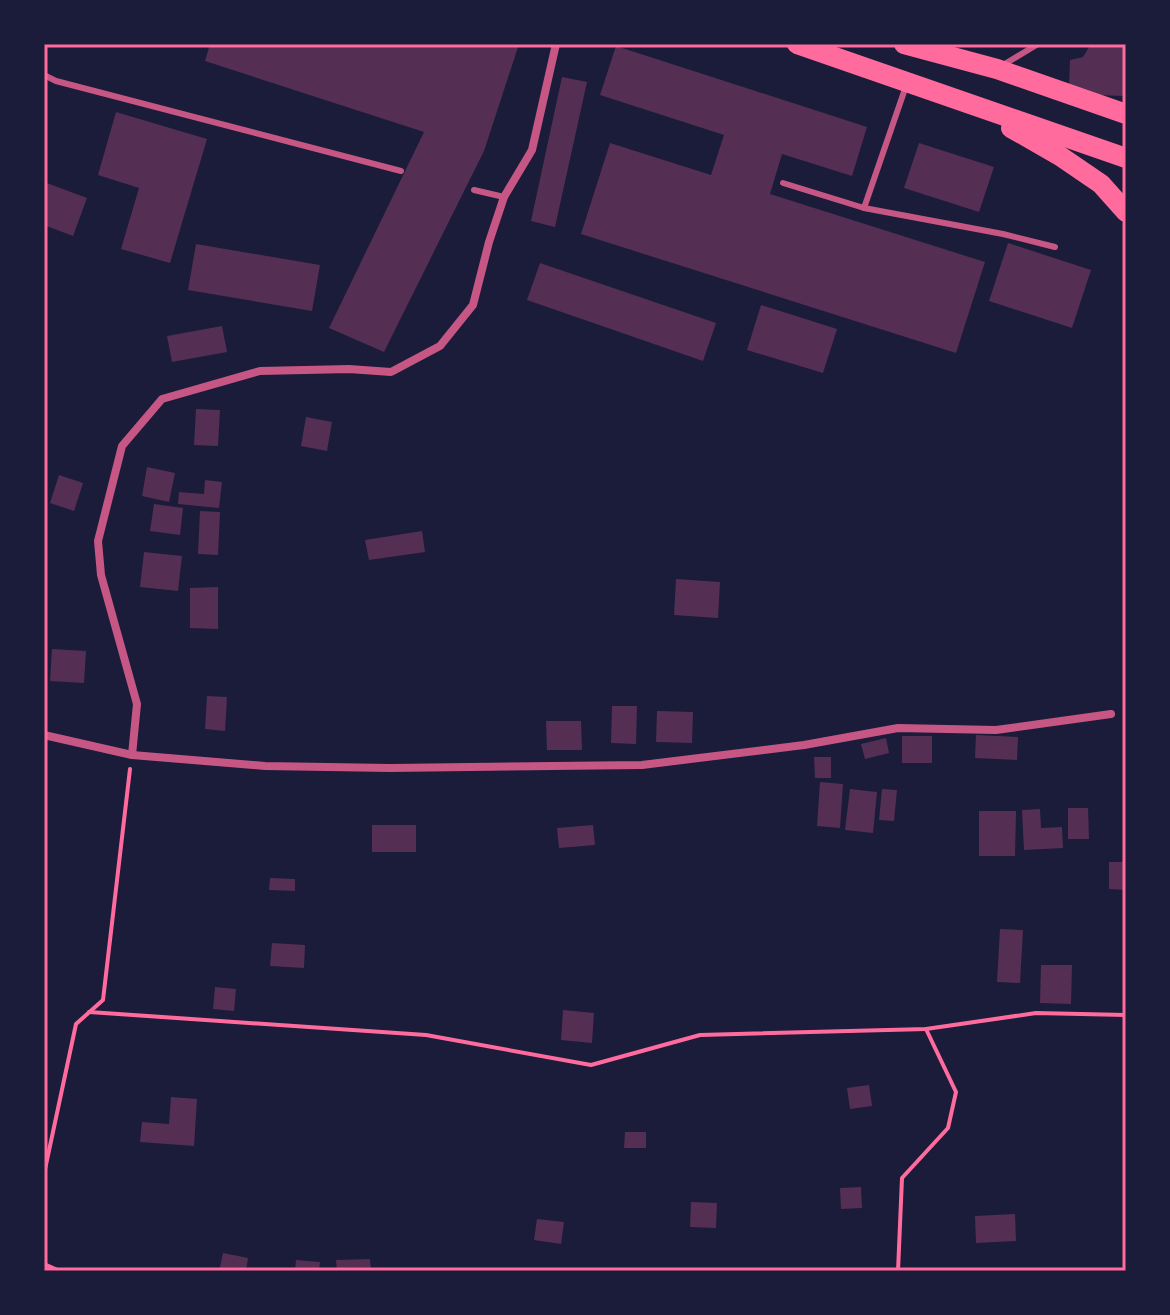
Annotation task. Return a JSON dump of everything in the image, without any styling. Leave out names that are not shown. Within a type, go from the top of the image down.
[{"type":"main road","points":[[797,44],[1126,158]]},
{"type":"main road","points":[[904,44],[997,69],[1126,114]]},
{"type":"main road","points":[[970,104],[1060,156],[1101,184],[1126,212]]},
{"type":"street","points":[[132,755],[137,704],[101,575],[98,541],[122,446],[162,399],[260,371],[349,369],[391,372],[440,346],[473,305],[504,197],[532,150],[556,44]]},
{"type":"street","points":[[44,735],[132,755],[265,766],[642,765],[804,745],[898,728],[996,730],[1111,714]]},
{"type":"lane","points":[[997,69],[1038,44]]},
{"type":"lane","points":[[44,75],[56,81],[401,171]]},
{"type":"lane","points":[[864,208],[907,83]]},
{"type":"lane","points":[[783,183],[864,208],[1055,247]]},
{"type":"lane","points":[[474,190],[504,197]]},
{"type":"path","points":[[44,1174],[76,1024],[103,1000],[132,755]]},
{"type":"path","points":[[89,1012],[426,1035],[591,1065],[700,1035],[926,1029],[1036,1013],[1126,1015]]},
{"type":"path","points":[[898,1271],[902,1178],[948,1128],[956,1092],[926,1029]]},
{"type":"path","points":[[44,1264],[60,1271]]},
{"type":"building","points":[[210,44],[519,44],[484,151],[384,352],[329,328],[424,132],[205,61]]},
{"type":"building","points":[[1091,44],[1126,44],[1126,96],[1095,95],[1069,87],[1070,60],[1083,57]]},
{"type":"building","points":[[616,46],[867,127],[852,176],[782,154],[770,194],[985,262],[956,353],[581,234],[610,143],[711,175],[724,135],[600,95]]},
{"type":"building","points":[[562,77],[587,82],[555,227],[531,221]]},
{"type":"building","points":[[116,112],[207,139],[170,263],[121,249],[139,188],[98,175]]},
{"type":"building","points":[[919,143],[994,167],[979,212],[904,188]]},
{"type":"building","points":[[44,182],[87,198],[73,236],[44,225]]},
{"type":"building","points":[[1008,243],[1091,270],[1072,328],[989,301]]},
{"type":"building","points":[[196,244],[320,265],[312,311],[188,290]]},
{"type":"building","points":[[540,263],[716,323],[703,361],[527,300]]},
{"type":"building","points":[[761,305],[837,329],[823,373],[747,350]]},
{"type":"building","points":[[222,326],[227,352],[172,362],[167,336]]},
{"type":"building","points":[[196,409],[220,410],[218,446],[194,445]]},
{"type":"building","points":[[306,417],[332,422],[327,451],[301,446]]},
{"type":"building","points":[[147,467],[175,473],[169,502],[142,496]]},
{"type":"building","points":[[59,475],[83,483],[74,511],[50,503]]},
{"type":"building","points":[[205,480],[222,482],[219,508],[178,504],[179,492],[204,494]]},
{"type":"building","points":[[154,504],[183,508],[180,535],[150,531]]},
{"type":"building","points":[[200,511],[220,512],[218,555],[198,554]]},
{"type":"building","points":[[422,531],[425,552],[369,560],[365,540]]},
{"type":"building","points":[[144,552],[182,556],[178,591],[140,587]]},
{"type":"building","points":[[676,579],[720,582],[718,618],[674,615]]},
{"type":"building","points":[[218,587],[218,629],[190,628],[190,588]]},
{"type":"building","points":[[52,649],[86,651],[84,683],[50,681]]},
{"type":"building","points":[[207,696],[227,697],[225,731],[205,729]]},
{"type":"building","points":[[612,706],[637,706],[636,744],[611,743]]},
{"type":"building","points":[[657,711],[693,712],[692,743],[656,742]]},
{"type":"building","points":[[546,721],[581,721],[582,750],[547,750]]},
{"type":"building","points":[[976,735],[1018,737],[1017,760],[975,758]]},
{"type":"building","points":[[902,736],[932,736],[932,763],[902,763]]},
{"type":"building","points":[[886,738],[889,753],[865,759],[861,744]]},
{"type":"building","points":[[814,757],[831,757],[831,778],[815,778]]},
{"type":"building","points":[[820,782],[843,784],[840,828],[817,826]]},
{"type":"building","points":[[850,789],[877,792],[873,833],[845,830]]},
{"type":"building","points":[[882,789],[897,790],[894,821],[879,820]]},
{"type":"building","points":[[1068,808],[1088,808],[1089,839],[1068,839]]},
{"type":"building","points":[[1040,809],[1041,828],[1062,827],[1063,848],[1024,850],[1022,810]]},
{"type":"building","points":[[979,811],[1016,811],[1015,856],[979,856]]},
{"type":"building","points":[[372,825],[416,825],[416,852],[372,852]]},
{"type":"building","points":[[593,825],[595,845],[559,848],[557,828]]},
{"type":"building","points":[[1109,862],[1126,862],[1126,890],[1109,889]]},
{"type":"building","points":[[270,878],[295,879],[295,891],[269,890]]},
{"type":"building","points":[[1000,929],[1023,930],[1020,983],[997,982]]},
{"type":"building","points":[[272,943],[305,945],[304,968],[270,966]]},
{"type":"building","points":[[1041,965],[1072,965],[1071,1004],[1040,1003]]},
{"type":"building","points":[[215,987],[236,989],[234,1011],[213,1009]]},
{"type":"building","points":[[563,1010],[594,1013],[592,1043],[561,1040]]},
{"type":"building","points":[[869,1085],[872,1106],[850,1109],[847,1088]]},
{"type":"building","points":[[171,1097],[197,1099],[194,1146],[140,1142],[142,1122],[169,1124]]},
{"type":"building","points":[[625,1132],[646,1132],[646,1148],[624,1148]]},
{"type":"building","points":[[861,1187],[862,1208],[841,1209],[840,1188]]},
{"type":"building","points":[[691,1202],[717,1203],[716,1228],[690,1227]]},
{"type":"building","points":[[1015,1214],[1016,1241],[976,1243],[975,1216]]},
{"type":"building","points":[[537,1219],[564,1222],[561,1244],[534,1240]]},
{"type":"building","points":[[223,1253],[248,1258],[246,1271],[219,1271]]},
{"type":"building","points":[[370,1259],[371,1271],[337,1271],[336,1260]]},
{"type":"building","points":[[296,1260],[320,1262],[319,1271],[295,1271]]}]
